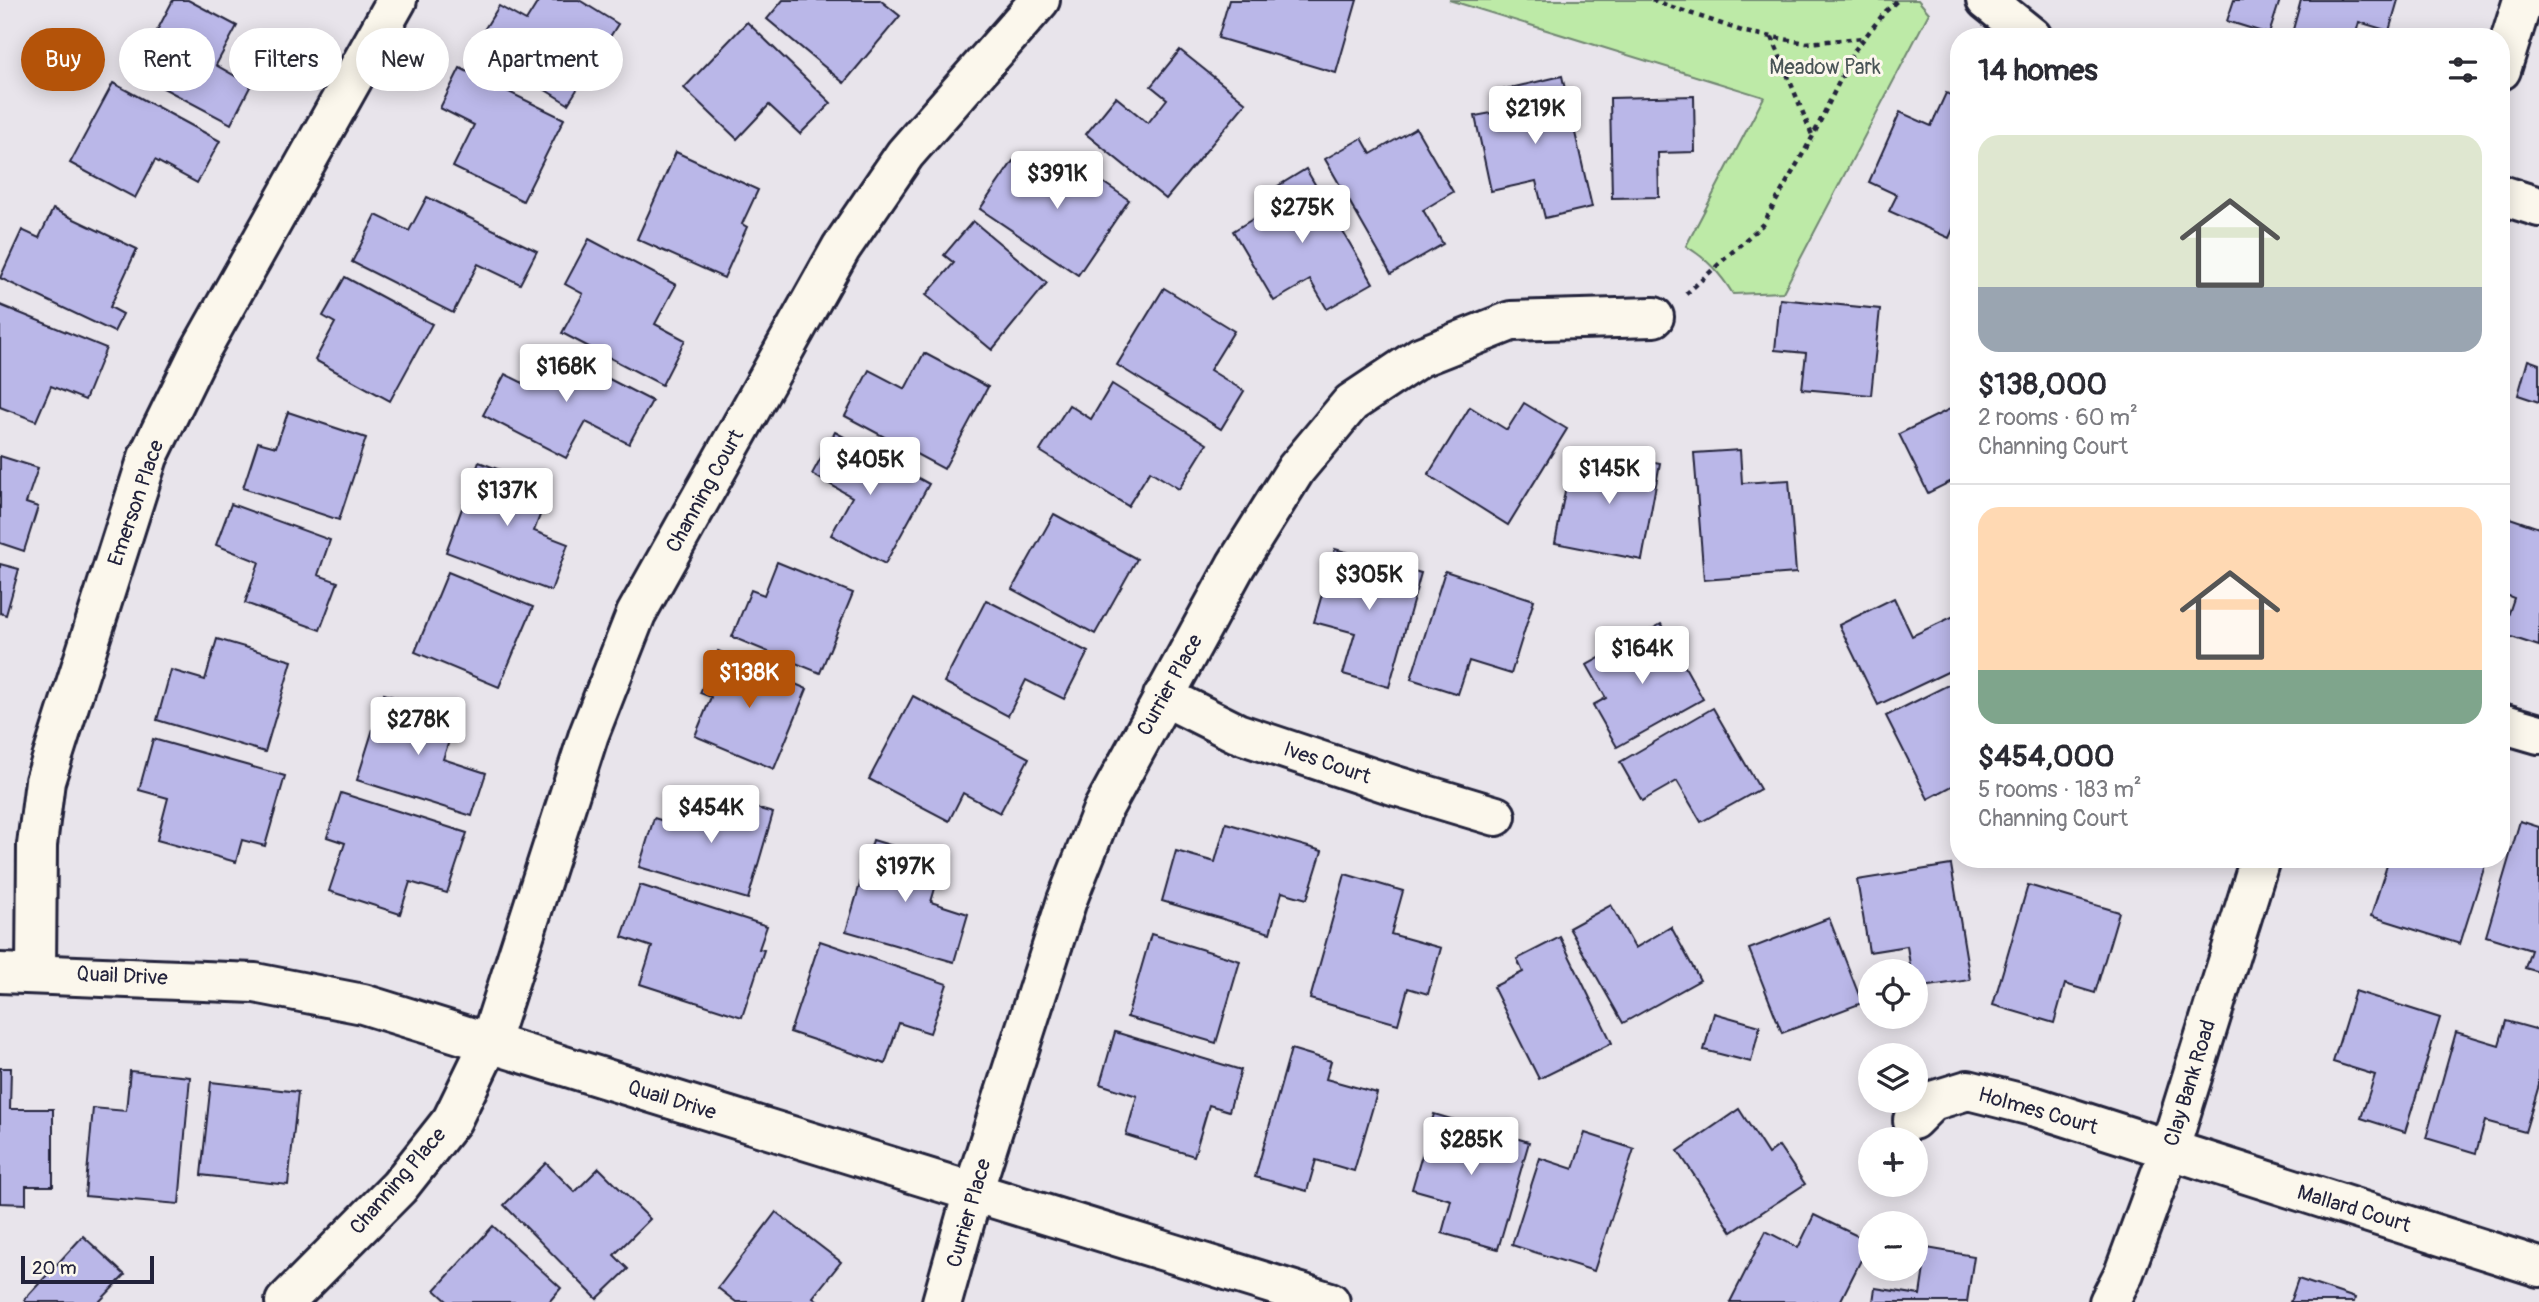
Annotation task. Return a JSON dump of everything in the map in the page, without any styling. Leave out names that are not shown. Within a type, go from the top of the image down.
[{"type":"street","name":"Emerson Place","points":[[18,973],[45,781],[148,457],[201,349],[397,0]]},
{"type":"street","name":"Channing Court","points":[[489,1044],[589,734],[636,614],[841,248],[905,154],[1040,0]]},
{"type":"street","points":[[1986,0],[2021,28]]},
{"type":"street","points":[[2510,41],[2523,0]]},
{"type":"street","points":[[2510,198],[2539,207]]},
{"type":"street","name":"Currier Place","points":[[942,1302],[973,1192],[1068,900],[1103,809],[1236,565],[1296,469],[1351,403],[1420,357],[1511,321],[1654,317]]},
{"type":"street","name":"Ives Court","points":[[1163,696],[1237,733],[1496,816]]},
{"type":"street","points":[[2510,726],[2539,734]]},
{"type":"street","name":"Clay Bank Road","points":[[2109,1302],[2124,1273],[2169,1151],[2257,868]]},
{"type":"street","name":"Quail Drive","points":[[18,973],[255,983],[363,1004],[1330,1302]]},
{"type":"street","name":"Channing Place","points":[[285,1302],[406,1177],[452,1120],[489,1044]]},
{"type":"street","name":"Holmes Court","points":[[1913,1121],[1932,1101],[1968,1090],[2036,1107],[2169,1151]]},
{"type":"street","name":"Mallard Court","points":[[2169,1151],[2539,1266]]},
{"type":"path","points":[[1652,0],[1745,32],[1772,37],[1806,43],[1864,38]]},
{"type":"path","points":[[1654,317],[1691,290],[1763,224],[1812,136],[1854,51],[1898,0]]},
{"type":"path","points":[[1772,37],[1812,136]]},
{"type":"green space","name":"Meadow Park","points":[[1449,0],[1918,0],[1929,13],[1783,292],[1733,294],[1712,267],[1686,246],[1764,97]]},
{"type":"building","points":[[173,0],[188,0],[237,26],[229,28],[229,41],[216,65],[229,72],[229,91],[248,91],[231,124],[169,91],[215,91],[215,28],[158,28]]},
{"type":"building","points":[[539,0],[579,0],[618,24],[616,28],[485,28],[499,6],[526,21]]},
{"type":"building","points":[[783,0],[880,0],[900,16],[844,83],[767,19]]},
{"type":"building","points":[[1229,0],[1357,0],[1336,73],[1218,38]]},
{"type":"building","points":[[2234,0],[2280,0],[2271,28],[2250,28],[2227,21]]},
{"type":"building","points":[[2301,0],[2398,0],[2390,28],[2359,22],[2357,28],[2293,28]]},
{"type":"building","points":[[747,22],[831,103],[800,134],[769,105],[737,139],[684,88]]},
{"type":"building","points":[[1180,50],[1246,103],[1166,199],[1086,134],[1116,97],[1148,123],[1167,99],[1151,86]]},
{"type":"building","points":[[460,68],[463,69],[463,91],[507,91],[564,119],[523,201],[453,167],[474,125],[440,108]]},
{"type":"building","points":[[1562,76],[1592,207],[1545,218],[1536,181],[1491,191],[1475,116],[1497,112],[1493,92]]},
{"type":"building","points":[[113,83],[119,86],[119,91],[128,91],[220,141],[197,183],[155,160],[135,198],[70,163]]},
{"type":"building","points":[[547,91],[576,91],[568,104]]},
{"type":"building","points":[[1946,93],[1950,95],[1949,238],[1889,211],[1897,195],[1869,182],[1900,112],[1931,126]]},
{"type":"building","points":[[1694,96],[1695,152],[1658,153],[1659,197],[1612,198],[1610,98]]},
{"type":"building","points":[[1416,128],[1453,192],[1423,210],[1443,244],[1391,274],[1325,159],[1362,138],[1371,154]]},
{"type":"building","points":[[676,152],[758,190],[742,224],[747,227],[724,278],[637,239]]},
{"type":"building","points":[[1066,157],[1129,200],[1078,275],[980,209],[1013,161],[1047,185]]},
{"type":"building","points":[[1306,169],[1373,283],[1327,309],[1310,280],[1274,301],[1233,231],[1276,205],[1268,192]]},
{"type":"building","points":[[427,197],[537,251],[520,284],[478,264],[453,313],[352,262],[376,215],[409,231]]},
{"type":"building","points":[[53,209],[137,249],[110,307],[123,314],[114,332],[0,278],[22,230],[39,238]]},
{"type":"building","points":[[973,221],[1047,283],[992,350],[926,295],[954,263],[944,255]]},
{"type":"building","points":[[589,239],[676,285],[655,324],[685,340],[662,385],[562,333],[583,294],[565,284]]},
{"type":"building","points":[[345,277],[432,324],[390,401],[315,360],[335,323],[323,316]]},
{"type":"building","points":[[1164,288],[1234,331],[1210,370],[1244,391],[1221,429],[1117,365]]},
{"type":"building","points":[[1780,299],[1880,309],[1871,395],[1802,389],[1806,353],[1775,350]]},
{"type":"building","points":[[0,305],[106,348],[85,400],[51,386],[36,421],[0,407]]},
{"type":"building","points":[[545,346],[652,401],[629,444],[586,422],[566,458],[483,415],[505,374],[525,384]]},
{"type":"building","points":[[924,353],[988,387],[944,469],[845,416],[869,370],[905,389]]},
{"type":"building","points":[[2528,360],[2539,364],[2539,402],[2518,395]]},
{"type":"building","points":[[1112,384],[1207,444],[1179,489],[1150,471],[1128,506],[1040,451],[1069,405],[1091,419]]},
{"type":"building","points":[[1524,403],[1567,429],[1508,525],[1428,475],[1470,407],[1507,430]]},
{"type":"building","points":[[1950,409],[1950,482],[1928,493],[1899,434]]},
{"type":"building","points":[[288,412],[366,438],[339,520],[243,488],[258,442],[276,447]]},
{"type":"building","points":[[835,432],[929,484],[885,564],[831,535],[852,497],[812,474]]},
{"type":"building","points":[[1740,450],[1742,483],[1789,480],[1796,573],[1704,580],[1694,453]]},
{"type":"building","points":[[1604,452],[1660,463],[1642,560],[1555,543],[1570,465],[1601,471]]},
{"type":"building","points":[[0,456],[38,468],[26,503],[38,507],[24,551],[0,543]]},
{"type":"building","points":[[479,462],[550,489],[534,531],[568,544],[551,591],[446,552]]},
{"type":"building","points":[[231,504],[330,540],[318,575],[338,582],[320,630],[245,603],[259,562],[216,545]]},
{"type":"building","points":[[1054,514],[1137,559],[1095,634],[1012,589]]},
{"type":"building","points":[[2510,518],[2539,528],[2539,646],[2510,637],[2510,610],[2514,598],[2510,596]]},
{"type":"building","points":[[1335,549],[1421,573],[1389,687],[1343,674],[1355,633],[1314,622]]},
{"type":"building","points":[[777,562],[853,593],[820,673],[732,637],[751,590],[764,595]]},
{"type":"building","points":[[0,564],[19,569],[6,615],[0,613]]},
{"type":"building","points":[[1445,571],[1534,600],[1511,674],[1469,661],[1458,694],[1411,679]]},
{"type":"building","points":[[448,572],[533,607],[499,687],[415,652]]},
{"type":"building","points":[[1894,598],[1912,636],[1950,618],[1950,671],[1878,705],[1839,625]]},
{"type":"building","points":[[986,600],[1088,652],[1064,699],[1026,680],[1008,716],[944,682]]},
{"type":"building","points":[[1661,624],[1703,699],[1617,747],[1593,705],[1606,698],[1587,665]]},
{"type":"building","points":[[217,639],[292,661],[265,752],[157,720],[171,670],[205,680]]},
{"type":"building","points":[[718,651],[807,689],[774,769],[695,736],[711,697],[700,693]]},
{"type":"building","points":[[1950,684],[1950,787],[1928,799],[1886,716]]},
{"type":"building","points":[[384,694],[457,717],[443,759],[486,773],[472,816],[357,780]]},
{"type":"building","points":[[913,696],[1029,758],[1000,813],[963,793],[949,821],[869,779]]},
{"type":"building","points":[[1713,708],[1760,789],[1701,822],[1677,781],[1642,801],[1620,762]]},
{"type":"building","points":[[153,739],[285,776],[265,846],[242,840],[236,862],[157,840],[168,798],[139,790]]},
{"type":"building","points":[[697,791],[773,813],[748,899],[639,867],[654,818],[687,828]]},
{"type":"building","points":[[341,793],[467,833],[447,893],[410,882],[400,914],[329,891],[345,843],[327,837]]},
{"type":"building","points":[[2520,821],[2539,827],[2539,972],[2525,968],[2531,950],[2486,936],[2506,868],[2510,868],[2510,855]]},
{"type":"building","points":[[1226,823],[1322,851],[1307,899],[1282,892],[1270,933],[1162,901],[1176,851],[1215,862]]},
{"type":"building","points":[[873,840],[943,861],[931,902],[968,914],[954,962],[846,931]]},
{"type":"building","points":[[1950,865],[1970,980],[1928,986],[1928,959],[1909,959],[1907,946],[1869,952],[1857,880]]},
{"type":"building","points":[[2386,868],[2484,868],[2460,944],[2371,916]]},
{"type":"building","points":[[1345,874],[1403,891],[1391,934],[1441,948],[1428,994],[1408,988],[1398,1024],[1310,999]]},
{"type":"building","points":[[640,885],[767,926],[759,949],[764,950],[742,1017],[640,984],[652,947],[622,937]]},
{"type":"building","points":[[2028,885],[2119,912],[2095,993],[2065,984],[2054,1023],[1993,1005]]},
{"type":"building","points":[[1611,905],[1635,948],[1671,927],[1700,980],[1623,1023],[1569,928]]},
{"type":"building","points":[[1829,918],[1858,993],[1858,1004],[1782,1033],[1749,949]]},
{"type":"building","points":[[1151,934],[1240,961],[1216,1043],[1127,1017]]},
{"type":"building","points":[[1560,937],[1612,1043],[1539,1079],[1493,987],[1523,972],[1517,959]]},
{"type":"building","points":[[820,941],[947,984],[930,1033],[899,1023],[885,1064],[790,1032]]},
{"type":"building","points":[[2355,991],[2440,1018],[2405,1132],[2361,1118],[2375,1075],[2333,1062]]},
{"type":"building","points":[[1714,1013],[1760,1026],[1751,1062],[1704,1050]]},
{"type":"building","points":[[2506,1021],[2539,1030],[2539,1085],[2525,1132],[2485,1121],[2476,1153],[2426,1138],[2456,1032],[2499,1045]]},
{"type":"building","points":[[1115,1032],[1241,1070],[1229,1111],[1209,1105],[1194,1156],[1126,1135],[1137,1096],[1100,1084]]},
{"type":"building","points":[[1291,1049],[1331,1061],[1326,1079],[1377,1093],[1354,1171],[1316,1160],[1307,1191],[1255,1177]]},
{"type":"building","points":[[0,1068],[11,1068],[10,1109],[53,1109],[53,1186],[26,1186],[26,1204],[0,1203]]},
{"type":"building","points":[[130,1071],[190,1077],[179,1204],[85,1196],[93,1108],[126,1111]]},
{"type":"building","points":[[211,1082],[298,1092],[288,1185],[201,1175]]},
{"type":"building","points":[[1739,1109],[1768,1154],[1779,1146],[1805,1184],[1732,1232],[1678,1151]]},
{"type":"building","points":[[1434,1114],[1529,1142],[1498,1249],[1442,1233],[1451,1200],[1412,1189]]},
{"type":"building","points":[[1585,1133],[1634,1149],[1594,1271],[1512,1245],[1540,1158],[1573,1169]]},
{"type":"building","points":[[546,1163],[575,1192],[599,1168],[650,1219],[614,1255],[628,1269],[597,1299],[504,1205]]},
{"type":"building","points":[[776,1212],[841,1262],[813,1297],[820,1302],[736,1302],[718,1288]]},
{"type":"building","points":[[1814,1215],[1858,1236],[1858,1266],[1840,1302],[1730,1302],[1766,1231],[1798,1248]]},
{"type":"building","points":[[493,1226],[561,1288],[549,1302],[448,1302],[435,1290]]},
{"type":"building","points":[[83,1236],[125,1275],[99,1302],[26,1302],[24,1300]]},
{"type":"building","points":[[1928,1248],[1974,1256],[1967,1302],[1873,1302],[1875,1288],[1920,1295],[1922,1281],[1928,1281]]},
{"type":"building","points":[[2298,1279],[2355,1298],[2354,1302],[2290,1302]]}]
